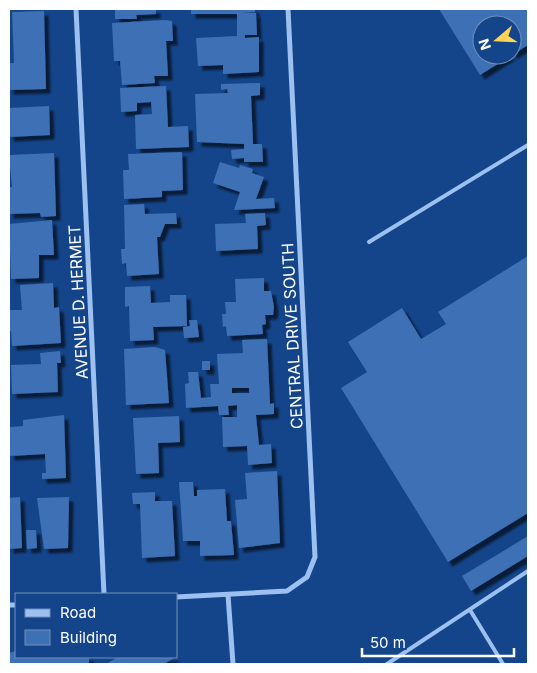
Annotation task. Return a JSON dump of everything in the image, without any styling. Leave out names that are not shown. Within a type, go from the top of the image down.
[{"type":"street","name":"AVENUE D. HERMET","points":[[76,9],[104,593]]},
{"type":"street","name":"CENTRAL DRIVE SOUTH","points":[[178,597],[287,591],[307,577],[315,557],[288,9]]},
{"type":"street","points":[[228,595],[233,664]]},
{"type":"lane","points":[[369,242],[528,144]]},
{"type":"lane","points":[[388,664],[528,571]]},
{"type":"lane","points":[[470,610],[503,664]]},
{"type":"building","points":[[115,9],[156,9],[156,14],[136,15],[137,19],[115,19]]},
{"type":"building","points":[[191,9],[255,9],[255,12],[241,12],[256,13],[257,35],[245,35],[245,38],[259,37],[259,72],[223,74],[223,65],[198,66],[196,38],[237,36],[237,14],[191,14]]},
{"type":"building","points":[[439,9],[528,9],[528,45],[522,49],[522,15],[472,15],[472,62]]},
{"type":"building","points":[[44,11],[46,89],[9,90],[9,63],[14,63],[12,12]]},
{"type":"building","points":[[172,21],[173,41],[166,41],[168,76],[154,76],[155,83],[122,85],[120,61],[114,61],[112,23]]},
{"type":"building","points":[[474,65],[496,65],[480,75]]},
{"type":"building","points":[[260,83],[260,95],[251,96],[253,144],[262,144],[263,162],[244,162],[244,158],[232,159],[231,150],[244,149],[244,144],[197,142],[195,94],[228,93],[227,89],[221,90],[221,84]]},
{"type":"building","points":[[166,86],[168,127],[188,126],[189,147],[136,149],[135,115],[152,114],[151,102],[137,103],[137,111],[121,112],[120,88]]},
{"type":"building","points":[[49,106],[50,135],[9,137],[9,108]]},
{"type":"building","points":[[182,152],[183,190],[162,191],[162,197],[124,199],[123,170],[129,170],[128,154]]},
{"type":"building","points":[[54,153],[56,216],[41,217],[40,213],[9,214],[9,187],[12,187],[9,155]]},
{"type":"building","points":[[220,162],[239,168],[240,165],[253,169],[252,173],[264,177],[256,199],[274,198],[275,208],[234,210],[240,192],[213,183]]},
{"type":"building","points":[[144,204],[145,214],[176,213],[177,224],[165,224],[160,237],[157,237],[159,274],[127,276],[126,263],[122,264],[121,249],[125,249],[124,205]]},
{"type":"building","points":[[265,213],[266,225],[257,226],[258,249],[216,251],[215,224],[246,223],[245,214]]},
{"type":"building","points":[[52,220],[54,255],[39,255],[39,278],[11,279],[9,224]]},
{"type":"building","points":[[528,256],[528,513],[448,562],[341,388],[367,372],[348,342],[402,308],[421,339],[446,324],[438,312]]},
{"type":"building","points":[[264,278],[264,291],[271,291],[274,307],[273,315],[265,315],[266,324],[262,325],[263,334],[227,336],[226,326],[223,327],[222,314],[226,314],[225,302],[236,302],[235,279]]},
{"type":"building","points":[[53,283],[54,308],[59,307],[61,343],[12,346],[11,331],[9,331],[9,313],[10,310],[22,310],[20,285]]},
{"type":"building","points":[[150,286],[151,303],[170,302],[170,295],[186,295],[187,326],[153,327],[154,340],[130,341],[129,306],[125,307],[125,287]]},
{"type":"building","points":[[189,320],[197,320],[199,337],[184,338],[183,327],[190,326]]},
{"type":"building","points":[[267,339],[270,404],[274,403],[274,414],[256,416],[259,445],[271,444],[272,463],[248,465],[247,446],[223,447],[222,417],[237,417],[237,405],[228,406],[229,415],[219,415],[218,406],[186,408],[185,384],[189,383],[188,372],[198,372],[201,398],[211,397],[210,384],[219,384],[217,354],[243,353],[242,340]],"holes":[[[232,388],[249,388],[249,393],[232,393]]]},
{"type":"building","points":[[155,347],[165,350],[169,403],[126,405],[124,349]]},
{"type":"building","points":[[60,351],[61,363],[57,363],[58,392],[12,394],[11,365],[41,364],[40,353]]},
{"type":"building","points":[[202,361],[210,361],[210,370],[202,370]]},
{"type":"building","points":[[64,415],[66,478],[42,479],[42,473],[46,473],[45,454],[10,456],[10,427],[23,426],[23,420]]},
{"type":"building","points":[[179,416],[180,442],[158,443],[159,473],[136,474],[133,418]]},
{"type":"building","points":[[277,471],[280,543],[239,548],[235,500],[247,499],[245,473]]},
{"type":"building","points":[[179,482],[193,482],[194,496],[197,496],[197,490],[225,489],[227,521],[231,521],[234,555],[200,556],[200,541],[183,541]]},
{"type":"building","points":[[155,492],[155,501],[172,501],[175,556],[142,558],[140,504],[133,504],[132,493]]},
{"type":"building","points":[[20,497],[22,548],[9,549],[9,498]]},
{"type":"building","points":[[69,497],[68,548],[44,549],[37,498]]},
{"type":"building","points":[[26,530],[36,530],[37,548],[27,549]]},
{"type":"building","points":[[528,536],[528,556],[471,591],[462,576]]},
{"type":"building","points":[[15,651],[15,658],[89,658],[89,664],[9,664],[9,653]]},
{"type":"building","points":[[116,658],[174,658],[164,664],[106,664]]}]
